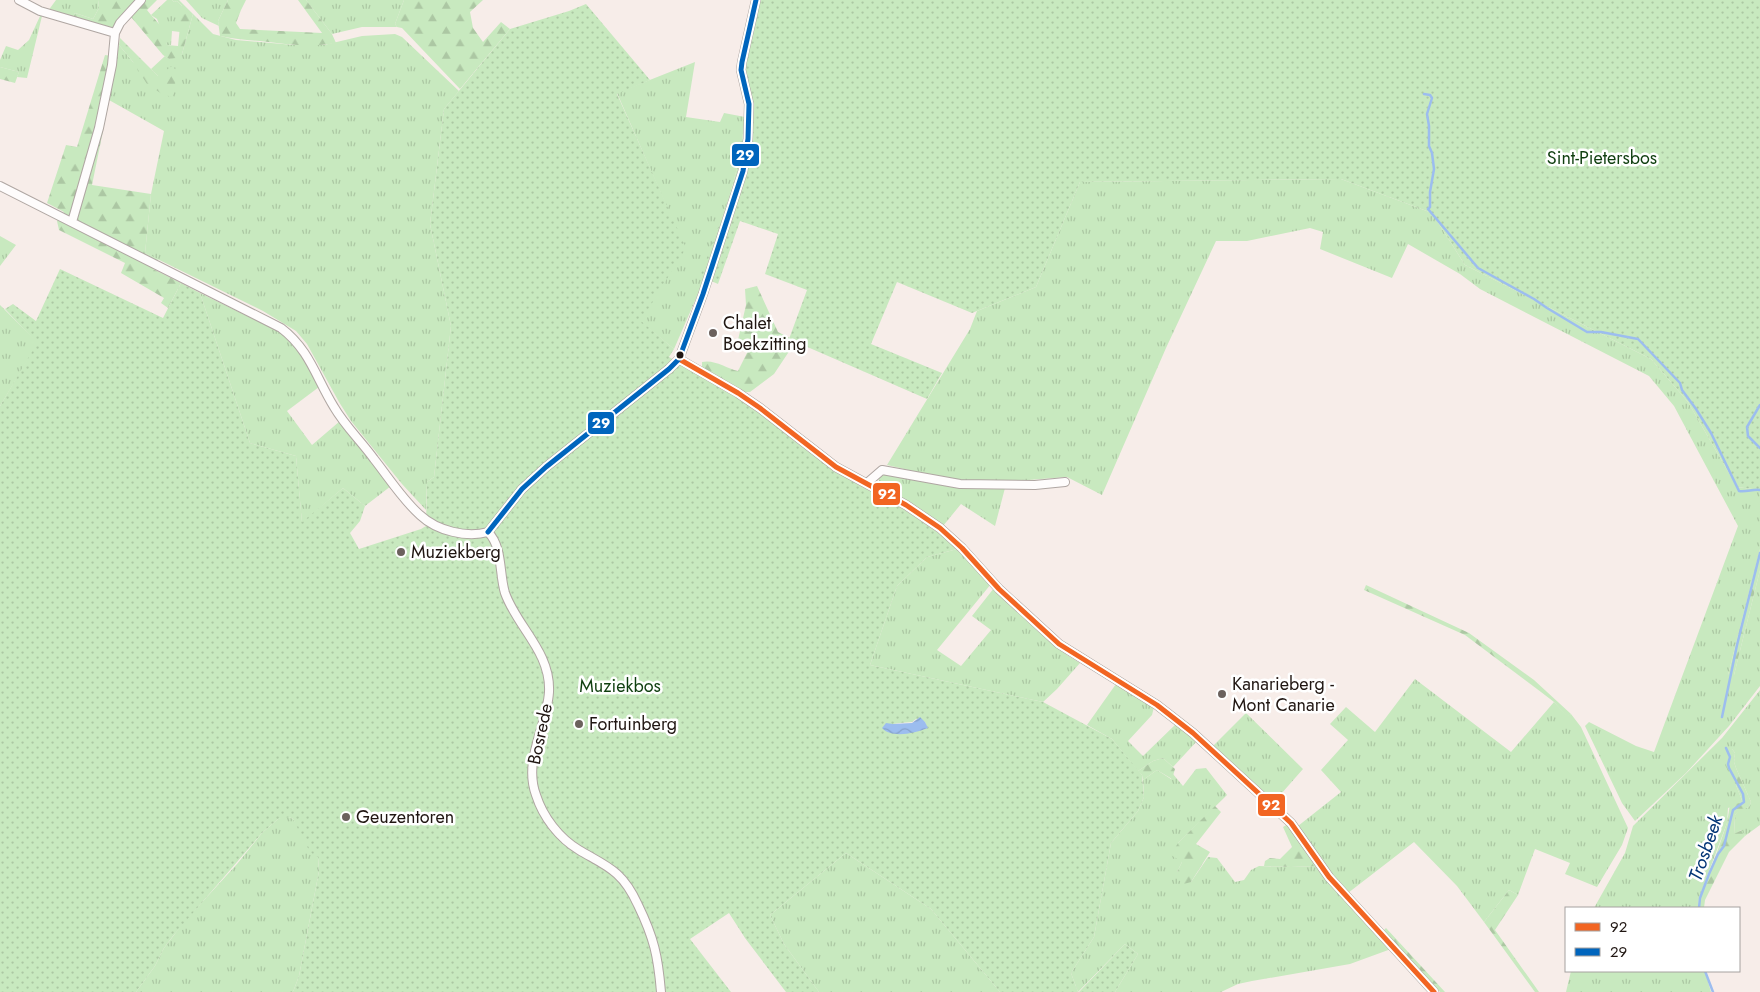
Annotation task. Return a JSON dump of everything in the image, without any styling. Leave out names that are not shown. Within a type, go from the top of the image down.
[{"type":"street","points":[[72,222],[99,128],[112,65],[115,33],[120,23],[141,0]]},
{"type":"street","points":[[0,186],[268,321],[292,336],[304,351],[339,415],[422,517],[452,531],[480,534],[488,532],[532,479],[679,359],[704,294],[743,171],[748,139],[749,104],[741,70],[756,0]]},
{"type":"street","points":[[22,1],[40,11],[115,33]]},
{"type":"street","points":[[679,359],[753,403],[836,467],[867,482],[906,505],[955,541],[999,589],[1059,644],[1157,706],[1198,738],[1291,823],[1328,877],[1434,992]]},
{"type":"street","points":[[867,482],[882,470],[960,484],[1035,485],[1065,482]]},
{"type":"street","name":"Bosrede","points":[[488,532],[495,540],[502,578],[509,602],[538,649],[549,678],[547,708],[532,763],[532,780],[535,794],[546,817],[555,829],[577,849],[617,873],[630,889],[654,943],[662,992]]},
{"type":"green space","points":[[56,0],[98,0],[99,8],[93,19],[75,13],[73,17],[48,11]]},
{"type":"green space","points":[[98,0],[137,0],[113,28],[73,17],[75,13],[93,19],[99,8]]},
{"type":"green space","points":[[146,0],[157,0],[147,10],[162,29],[167,45],[178,46],[180,26],[176,16],[182,6],[177,1],[174,2],[172,0],[179,0],[193,14],[182,54],[176,58],[169,59],[163,55],[131,17]]},
{"type":"green space","points":[[167,0],[177,1],[182,6],[180,32],[172,31],[171,45],[167,45],[157,19],[151,15]]},
{"type":"green space","points":[[186,0],[228,0],[218,21],[219,26],[202,18]]},
{"type":"green space","points":[[228,0],[246,0],[236,23],[240,29],[322,33],[298,0],[306,0],[332,34],[336,43],[298,45],[220,36],[218,21]]},
{"type":"green space","points":[[306,0],[404,0],[395,24],[397,27],[362,27],[332,34]]},
{"type":"green space","points":[[404,0],[483,0],[470,12],[473,28],[483,42],[501,22],[510,29],[460,89],[402,28],[397,27],[395,24]]},
{"type":"green space","name":"Sint-Pietersbos","points":[[759,0],[1760,0],[1760,490],[1737,487],[1688,402],[1651,359],[1465,265],[1432,213],[1341,179],[1080,182],[1036,287],[972,313],[897,282],[871,344],[942,373],[927,399],[789,339],[807,290],[765,274],[778,234],[740,221],[718,284],[700,276],[729,198],[740,157],[747,100],[752,98],[747,81],[745,61]]},
{"type":"green space","name":"Muziekbos","points":[[586,4],[650,80],[617,94],[686,248],[641,321],[674,349],[669,357],[756,409],[961,548],[927,557],[897,586],[870,665],[1043,702],[1112,739],[1142,775],[1144,797],[1138,811],[1111,843],[1094,937],[1071,973],[1078,992],[1000,992],[931,909],[846,853],[770,915],[784,944],[819,992],[786,992],[745,938],[729,913],[690,939],[731,992],[293,992],[299,976],[319,871],[318,857],[310,851],[293,819],[289,817],[278,819],[262,833],[173,936],[164,948],[155,966],[136,992],[0,992],[0,406],[37,343],[5,309],[13,304],[36,321],[60,269],[163,318],[181,283],[200,293],[250,443],[296,456],[302,522],[343,488],[365,506],[360,521],[350,533],[359,549],[421,529],[426,526],[427,482],[434,477],[451,326],[430,224],[444,109],[510,29]],"holes":[[[916,719],[925,722],[927,728],[914,732],[893,724],[912,722]]]},
{"type":"green space","points":[[41,14],[27,78],[17,77],[19,72],[0,67],[0,60],[6,46],[18,50],[29,40]]},
{"type":"green space","points":[[193,14],[213,34],[236,40],[294,45],[324,45],[362,36],[395,34],[402,37],[459,91],[444,109],[430,224],[451,326],[434,477],[427,482],[426,510],[402,484],[351,421],[307,344],[296,331],[263,311],[145,253],[151,194],[164,131],[109,100],[119,45],[133,62],[159,77],[151,69],[165,56],[169,59],[182,54]]},
{"type":"green space","points":[[120,38],[158,76],[172,66],[178,72],[172,97],[162,94],[147,84],[119,45]]},
{"type":"green space","points":[[105,55],[118,57],[92,185],[151,194],[145,253],[158,259],[153,269],[181,283],[168,308],[161,303],[164,298],[121,273],[125,263],[59,230],[57,221],[64,212],[47,203],[66,145],[77,147]]},
{"type":"green space","points":[[695,62],[686,117],[720,122],[724,113],[745,117],[740,157],[729,198],[701,276],[705,278],[674,349],[640,321],[685,248],[617,93]]},
{"type":"green space","points":[[0,67],[19,72],[15,83],[0,79]]},
{"type":"green space","points":[[1341,179],[1432,213],[1465,265],[1651,359],[1688,402],[1737,487],[1760,490],[1760,549],[1728,675],[1734,675],[1760,570],[1760,686],[1729,726],[1686,773],[1635,821],[1622,803],[1585,726],[1589,722],[1636,746],[1654,752],[1738,526],[1674,406],[1649,376],[1480,289],[1460,274],[1408,244],[1392,278],[1320,249],[1323,232],[1310,228],[1247,241],[1216,241],[1166,348],[1102,495],[1067,477],[974,481],[947,479],[887,465],[970,329],[977,311],[1036,287],[1080,182]]},
{"type":"green space","points":[[0,236],[16,245],[0,266]]},
{"type":"green space","points":[[757,286],[778,332],[796,341],[774,374],[750,392],[742,392],[702,367],[702,362],[716,363],[738,371],[751,345],[738,340],[746,305],[745,289]]},
{"type":"green space","points":[[200,293],[278,331],[292,342],[303,356],[319,387],[287,411],[312,445],[340,421],[391,486],[365,506],[343,488],[302,523],[296,456],[250,443]]},
{"type":"green space","points":[[0,305],[38,343],[0,406]]},
{"type":"green space","points":[[882,473],[1005,488],[995,526],[961,504],[943,526],[879,483],[879,476]]},
{"type":"green space","points":[[961,548],[991,584],[937,650],[961,666],[991,630],[972,616],[994,588],[1067,655],[1080,663],[1043,702],[870,665],[897,586],[927,557]]},
{"type":"green space","points":[[1760,549],[1760,570],[1734,675],[1728,675]]},
{"type":"green space","points":[[1366,585],[1469,633],[1534,680],[1571,714],[1567,717],[1554,702],[1465,635],[1364,590]]},
{"type":"green space","points":[[1415,679],[1511,752],[1554,702],[1567,716],[1571,714],[1581,727],[1628,828],[1622,845],[1597,887],[1565,874],[1570,863],[1535,849],[1518,895],[1509,890],[1484,922],[1457,886],[1414,842],[1348,893],[1319,859],[1298,826],[1341,792],[1321,770],[1348,740],[1330,724],[1346,707],[1375,732]]},
{"type":"green space","points":[[1116,684],[1154,707],[1152,715],[1128,741],[1143,756],[1177,723],[1198,740],[1173,767],[1163,758],[1153,761],[1138,771],[1112,739],[1087,725]]},
{"type":"green space","points":[[1760,690],[1760,825],[1745,836],[1741,830],[1734,835],[1735,815],[1739,810],[1749,807],[1751,802],[1736,768],[1734,762],[1735,753],[1732,749],[1736,785],[1743,803],[1728,808],[1727,823],[1699,898],[1698,907],[1595,907],[1625,853],[1633,826],[1722,738]]},
{"type":"green space","points":[[1246,713],[1303,769],[1274,802],[1242,775],[1213,746]]},
{"type":"green space","points":[[1732,749],[1735,753],[1734,762],[1751,802],[1749,807],[1735,815],[1734,834],[1742,830],[1745,836],[1729,852],[1705,900],[1704,907],[1698,907],[1699,898],[1727,823],[1730,804],[1743,803],[1725,765],[1726,750]]},
{"type":"green space","points":[[1163,758],[1175,769],[1172,779],[1157,770],[1143,780],[1142,775],[1138,771],[1153,761]]},
{"type":"green space","points":[[1206,768],[1227,795],[1178,843],[1182,862],[1177,872],[1191,882],[1208,857],[1217,858],[1235,882],[1244,880],[1251,870],[1259,866],[1318,866],[1391,949],[1350,964],[1238,984],[1221,992],[1115,992],[1138,954],[1125,944],[1078,992],[1071,973],[1094,937],[1111,843],[1138,811],[1144,797],[1143,780],[1157,770],[1171,779],[1173,774],[1183,786],[1196,769]]},
{"type":"green space","points":[[1215,806],[1221,812],[1196,844],[1210,852],[1191,882],[1184,884],[1177,879],[1177,872],[1182,862],[1171,855],[1178,843]]},
{"type":"green space","points":[[283,817],[293,819],[318,857],[319,871],[299,976],[293,992],[136,992],[155,966],[164,948],[184,922],[237,864],[262,833]]},
{"type":"green space","points":[[1288,824],[1318,866],[1264,866],[1265,861],[1270,858],[1280,859],[1292,847],[1283,827]]},
{"type":"green space","points":[[846,853],[931,909],[1000,992],[819,992],[784,944],[770,915]]},
{"type":"green space","points":[[1509,890],[1518,895],[1495,930],[1539,992],[1535,992],[1484,922]]},
{"type":"green space","points":[[1386,928],[1445,992],[1440,992],[1383,931]]},
{"type":"green space","points":[[1125,944],[1138,954],[1115,992],[1079,992]]},
{"type":"green space","points":[[1571,972],[1705,972],[1711,992],[1566,992]]},
{"type":"water","points":[[920,717],[928,728],[917,732],[898,734],[882,728],[886,723],[912,723]]},
{"type":"waterway","points":[[1424,94],[1430,95],[1432,98],[1427,114],[1429,146],[1434,169],[1430,192],[1430,207],[1428,209],[1478,268],[1534,299],[1587,332],[1601,332],[1638,339],[1680,383],[1682,390],[1711,433],[1739,491],[1760,490]]},
{"type":"waterway","name":"Trosbeek","points":[[1760,405],[1747,427],[1748,436],[1760,448]]},
{"type":"waterway","name":"Trosbeek","points":[[1722,717],[1737,645],[1760,553]]},
{"type":"waterway","name":"Trosbeek","points":[[1699,907],[1700,898],[1709,874],[1718,854],[1724,846],[1733,810],[1744,802],[1743,794],[1729,768],[1730,757],[1726,748]]},
{"type":"waterway","name":"Trosbeek","points":[[1705,972],[1713,992]]},
{"type":"transit line","name":"29","points":[[488,532],[522,489],[546,467],[679,359],[703,294],[743,171],[748,139],[749,104],[741,70],[756,0]]},
{"type":"transit line","name":"92","points":[[679,359],[760,408],[836,467],[906,505],[940,528],[962,548],[999,589],[1059,644],[1157,705],[1193,733],[1291,823],[1329,877],[1434,992]]},
{"type":"place","name":"Chalet Boekzitting","points":[[713,333]]},
{"type":"place","name":"Muziekberg","points":[[401,552]]},
{"type":"place","name":"Kanarieberg - Mont Canarie","points":[[1222,694]]},
{"type":"place","name":"Fortuinberg","points":[[579,724]]},
{"type":"place","name":"Geuzentoren","points":[[346,817]]}]
